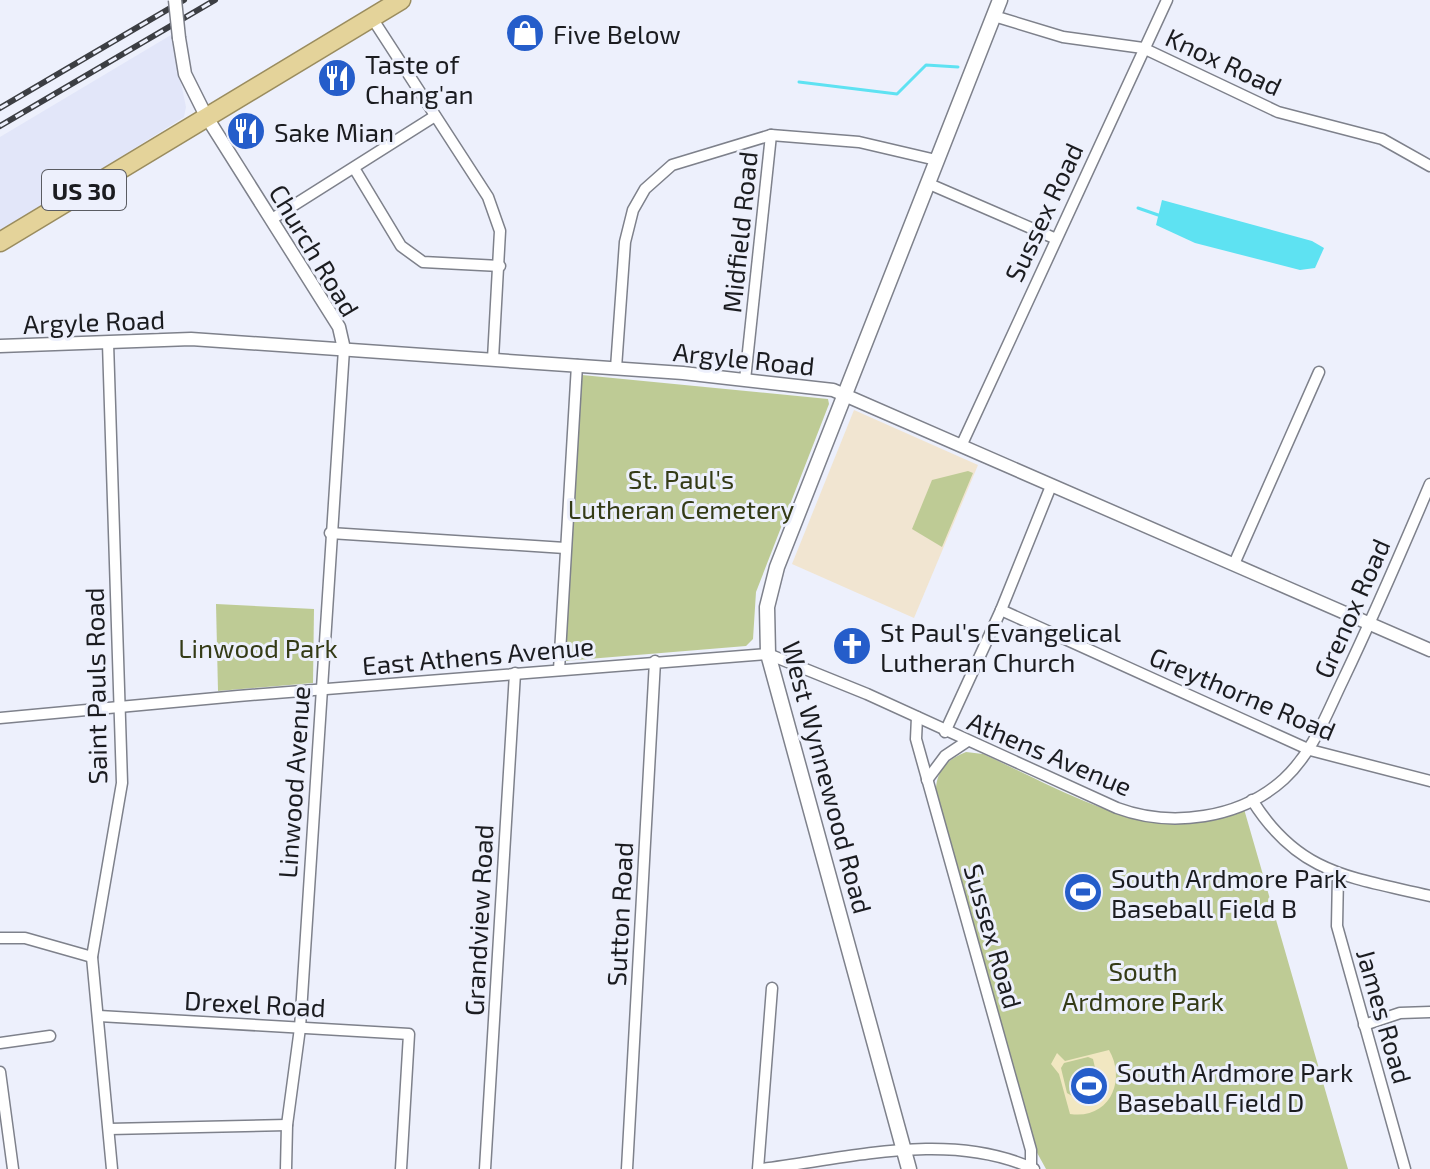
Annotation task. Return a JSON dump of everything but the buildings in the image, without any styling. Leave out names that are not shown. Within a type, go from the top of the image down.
[{"type":"highway","name":"US 30","points":[[0,242],[401,0]]},
{"type":"main road","name":"West Wynnewood Road","points":[[909,1169],[768,654],[765,625],[769,591],[1000,0]]},
{"type":"street","name":"Church Road","points":[[175,0],[185,74],[206,116],[339,327],[344,349]]},
{"type":"street","name":"Sussex Road","points":[[962,444],[1054,238],[1167,0]]},
{"type":"street","name":"Knox Road","points":[[994,16],[1063,37],[1143,48],[1278,112],[1382,139],[1430,166]]},
{"type":"street","points":[[372,18],[488,197],[500,231],[493,359]]},
{"type":"street","points":[[272,219],[435,116]]},
{"type":"street","points":[[616,368],[625,242],[633,210],[645,189],[672,165],[771,135],[859,142],[936,160]]},
{"type":"street","name":"Midfield Road","points":[[745,380],[771,135]]},
{"type":"street","points":[[354,168],[401,246],[423,262],[500,266]]},
{"type":"street","points":[[927,183],[1054,238]]},
{"type":"street","name":"Argyle Road","points":[[0,346],[191,339],[616,368],[745,380],[845,394],[1430,650]]},
{"type":"street","name":"Saint Pauls Road","points":[[108,343],[122,783],[92,957],[112,1169]]},
{"type":"street","name":"Linwood Avenue","points":[[286,1169],[287,1125],[300,1028],[344,349]]},
{"type":"street","points":[[559,670],[577,365]]},
{"type":"street","points":[[1234,564],[1319,372]]},
{"type":"street","name":"Grenox Road","points":[[1310,750],[1370,623],[1430,484]]},
{"type":"street","points":[[945,732],[1001,610],[1051,486]]},
{"type":"street","points":[[330,533],[565,548]]},
{"type":"street","name":"Greythorne Road","points":[[1001,610],[1310,750],[1430,781]]},
{"type":"street","name":"East Athens Avenue","points":[[0,718],[655,661],[768,654]]},
{"type":"street","name":"Athens Avenue","points":[[768,654],[1138,814],[1190,818],[1252,800],[1283,780],[1310,750]]},
{"type":"street","name":"Sutton Road","points":[[627,1169],[655,661]]},
{"type":"street","name":"Grandview Road","points":[[485,1169],[515,673]]},
{"type":"street","name":"Sussex Road","points":[[917,717],[916,739],[1031,1150],[1032,1168]]},
{"type":"street","points":[[927,780],[945,756],[966,742]]},
{"type":"street","points":[[1252,800],[1277,836],[1295,852],[1338,874],[1430,896]]},
{"type":"street","name":"James Road","points":[[1338,874],[1337,926],[1405,1169]]},
{"type":"street","points":[[0,938],[25,938],[92,957]]},
{"type":"street","points":[[772,988],[760,1169],[951,1148],[998,1156],[1032,1168]]},
{"type":"street","points":[[1364,1025],[1400,1013],[1430,1012]]},
{"type":"street","name":"Drexel Road","points":[[99,1016],[409,1034],[401,1169]]},
{"type":"street","points":[[0,1043],[50,1036]]},
{"type":"street","points":[[0,1072],[13,1169]]},
{"type":"street","points":[[109,1129],[287,1125]]},
{"type":"shaded area","points":[[171,35],[186,107],[184,117],[0,233],[0,137]]},
{"type":"shaded area","points":[[854,410],[978,465],[914,618],[792,564]]},
{"type":"green space","name":"St. Paul's Lutheran Cemetery","points":[[582,375],[828,399],[829,404],[756,592],[753,639],[746,646],[564,661]]},
{"type":"green space","points":[[968,471],[973,473],[942,547],[912,529],[932,480]]},
{"type":"green space","name":"Linwood Park","points":[[216,604],[314,609],[313,683],[218,691]]},
{"type":"green space","name":"South Ardmore Park","points":[[966,752],[983,754],[1075,797],[1148,821],[1190,823],[1244,809],[1348,1169],[1046,1169],[1035,1149],[936,793],[944,767]]},
{"type":"sand","name":"South Ardmore Park Baseball Field D","points":[[1109,1050],[1114,1062],[1115,1085],[1104,1105],[1084,1114],[1070,1114],[1059,1074],[1051,1064],[1057,1053],[1065,1061]],"holes":[[[1088,1057],[1093,1059],[1099,1085],[1097,1090],[1072,1096],[1067,1093],[1061,1068],[1064,1063]]]},
{"type":"water","points":[[1162,200],[1312,241],[1324,248],[1315,268],[1300,270],[1195,243],[1156,225]]},
{"type":"waterway","points":[[799,82],[897,94],[926,65],[958,67]]},
{"type":"waterway","points":[[1138,208],[1161,216]]},
{"type":"railway","points":[[0,108],[184,0]]},
{"type":"railway","points":[[0,126],[215,0]]},
{"type":"place","name":"Five Below","points":[[525,33]]},
{"type":"place","name":"Taste of Chang'an","points":[[337,78]]},
{"type":"place","name":"Sake Mian","points":[[246,131]]},
{"type":"place","name":"St Paul's Evangelical Lutheran Church","points":[[852,646]]},
{"type":"place","name":"South Ardmore Park Baseball Field B","points":[[1083,892]]},
{"type":"place","name":"South Ardmore Park Baseball Field D","points":[[1089,1086]]}]
